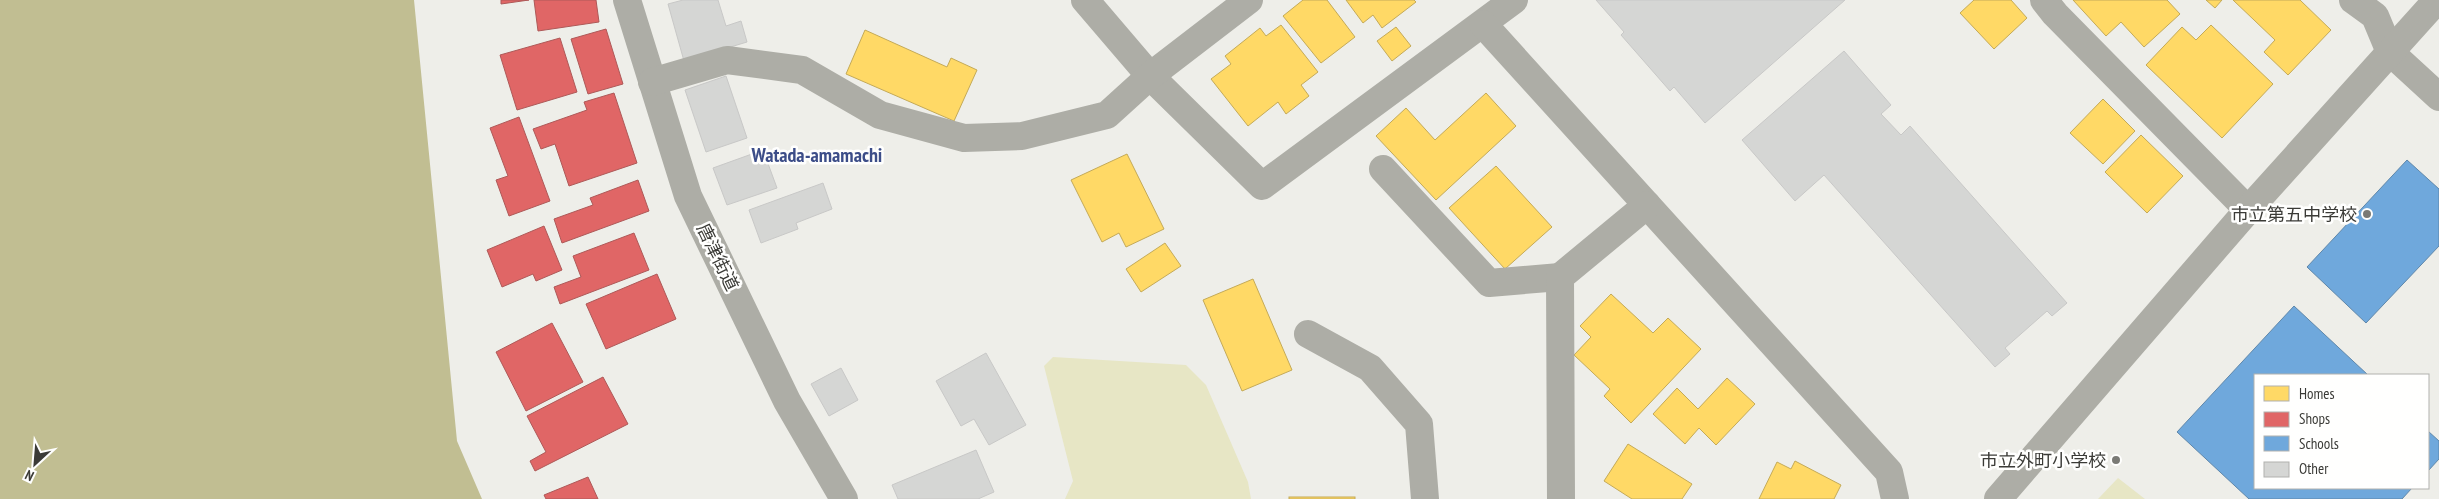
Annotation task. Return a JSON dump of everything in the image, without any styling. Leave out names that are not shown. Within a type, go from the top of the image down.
[{"type":"street","name":"唐津街道","points":[[627,0],[688,196],[787,401],[844,499]]},
{"type":"street","points":[[1085,0],[1150,76],[1262,186],[1514,0]]},
{"type":"street","points":[[652,82],[727,60],[802,70],[880,115],[964,138],[1022,136],[1107,115],[1150,76],[1250,0]]},
{"type":"street","points":[[2044,0],[2248,210]]},
{"type":"street","points":[[2353,0],[2375,16],[2390,52],[2439,97]]},
{"type":"street","points":[[1998,499],[2248,210],[2437,0]]},
{"type":"street","points":[[1482,24],[1889,472],[1895,499]]},
{"type":"street","points":[[1383,169],[1489,283],[1560,277],[1647,205]]},
{"type":"street","points":[[1560,277],[1561,499]]},
{"type":"street","points":[[1308,334],[1370,368],[1419,424],[1425,499]]},
{"type":"green space","points":[[1053,357],[1186,365],[1206,385],[1248,482],[1251,499],[1065,499],[1073,481],[1044,366]]},
{"type":"green space","points":[[2118,478],[2145,499],[2098,499]]},
{"type":"shaded area","points":[[0,0],[414,0],[457,441],[482,499],[0,499]]},
{"type":"building: Homes","points":[[1303,0],[1327,0],[1355,37],[1321,63],[1283,16]]},
{"type":"building: Homes","points":[[1346,0],[1414,0],[1416,2],[1382,28],[1373,15],[1363,23]]},
{"type":"building: Homes","points":[[1974,0],[2011,0],[2027,18],[1994,49],[1960,13]]},
{"type":"building: Homes","points":[[2073,0],[2167,0],[2180,14],[2144,47],[2121,22],[2106,36]]},
{"type":"building: Homes","points":[[2206,0],[2222,0],[2215,8]]},
{"type":"building: Homes","points":[[2233,0],[2300,0],[2331,30],[2288,75],[2264,52],[2275,40]]},
{"type":"building: Homes","points":[[1281,25],[1318,72],[1301,85],[1309,96],[1286,114],[1278,102],[1248,126],[1211,79],[1231,64],[1225,56],[1260,28],[1266,36]]},
{"type":"building: Homes","points":[[2211,25],[2273,84],[2222,138],[2146,65],[2182,27],[2196,40]]},
{"type":"building: Homes","points":[[1396,27],[1411,46],[1392,61],[1377,41]]},
{"type":"building: Homes","points":[[865,30],[947,67],[951,58],[977,70],[954,121],[846,74]]},
{"type":"building: Homes","points":[[1486,93],[1516,126],[1436,200],[1376,136],[1406,108],[1435,140]]},
{"type":"building: Homes","points":[[2103,99],[2135,131],[2103,164],[2070,133]]},
{"type":"building: Homes","points":[[2141,135],[2183,176],[2147,213],[2105,172]]},
{"type":"building: Homes","points":[[1127,154],[1164,229],[1126,247],[1119,233],[1102,242],[1071,180]]},
{"type":"building: Homes","points":[[1496,166],[1552,227],[1505,269],[1449,208]]},
{"type":"building: Homes","points":[[1165,243],[1181,266],[1141,292],[1126,269]]},
{"type":"building: Homes","points":[[1253,279],[1292,370],[1242,391],[1203,300]]},
{"type":"building: Homes","points":[[1611,294],[1653,333],[1668,318],[1701,349],[1631,423],[1604,396],[1610,389],[1574,355],[1591,337],[1580,326]]},
{"type":"building: Homes","points":[[1727,378],[1755,404],[1716,445],[1699,428],[1685,444],[1653,414],[1677,388],[1698,409]]},
{"type":"building: Homes","points":[[1628,444],[1692,484],[1682,499],[1632,499],[1604,481]]},
{"type":"building: Homes","points":[[1795,461],[1841,485],[1834,499],[1759,499],[1777,462],[1791,469]]},
{"type":"building: Homes","points":[[1289,497],[1355,497],[1355,499],[1289,499]]},
{"type":"building: Shops","points":[[501,0],[529,0],[501,4]]},
{"type":"building: Shops","points":[[534,0],[596,0],[599,22],[538,31]]},
{"type":"building: Shops","points":[[606,29],[623,84],[588,94],[571,39]]},
{"type":"building: Shops","points":[[560,38],[577,92],[517,110],[500,55]]},
{"type":"building: Shops","points":[[614,93],[637,163],[569,186],[555,144],[541,149],[533,129],[587,110],[584,102]]},
{"type":"building: Shops","points":[[519,117],[550,201],[509,216],[496,180],[508,176],[490,128]]},
{"type":"building: Shops","points":[[638,180],[649,211],[562,243],[554,219],[593,205],[590,198]]},
{"type":"building: Shops","points":[[544,226],[562,270],[536,281],[533,274],[502,287],[487,250]]},
{"type":"building: Shops","points":[[634,233],[649,270],[560,304],[554,287],[581,277],[573,256]]},
{"type":"building: Shops","points":[[657,274],[676,319],[606,349],[586,304]]},
{"type":"building: Shops","points":[[552,323],[583,382],[526,411],[496,352]]},
{"type":"building: Shops","points":[[603,377],[628,424],[535,471],[530,461],[546,452],[527,416]]},
{"type":"building: Shops","points":[[588,477],[598,499],[546,499],[544,495]]},
{"type":"building: Schools","points":[[2407,160],[2439,189],[2439,246],[2366,323],[2307,267]]},
{"type":"building: Schools","points":[[2294,306],[2367,374],[2254,374],[2254,489],[2411,489],[2402,499],[2249,499],[2177,432]]},
{"type":"building: Schools","points":[[2429,432],[2439,441],[2439,459],[2429,470]]},
{"type":"building: Other","points":[[683,0],[718,0],[726,26],[741,21],[747,42],[684,61],[668,4]]},
{"type":"building: Other","points":[[1596,0],[1845,0],[1705,123],[1674,87],[1670,91],[1621,35],[1624,32]]},
{"type":"building: Other","points":[[1844,51],[1891,105],[1881,114],[1901,135],[1910,126],[2067,303],[2052,316],[2047,311],[2005,348],[2010,354],[1995,367],[1824,175],[1795,201],[1742,140]]},
{"type":"building: Other","points":[[726,76],[747,138],[706,152],[685,90]]},
{"type":"building: Other","points":[[763,150],[777,188],[727,205],[713,168]]},
{"type":"building: Other","points":[[823,183],[832,209],[796,223],[798,229],[761,243],[749,210]]},
{"type":"building: Other","points":[[986,353],[1026,425],[989,445],[974,419],[961,426],[936,381]]},
{"type":"building: Other","points":[[841,368],[858,400],[829,416],[811,384]]},
{"type":"building: Other","points":[[976,450],[994,492],[978,499],[898,499],[892,485]]},
{"type":"place","name":"市立第五中学校","points":[[2367,214]]},
{"type":"place","name":"市立外町小学校","points":[[2116,460]]},
{"type":"district","name":"Watada-amamachi","points":[[817,155]]}]
